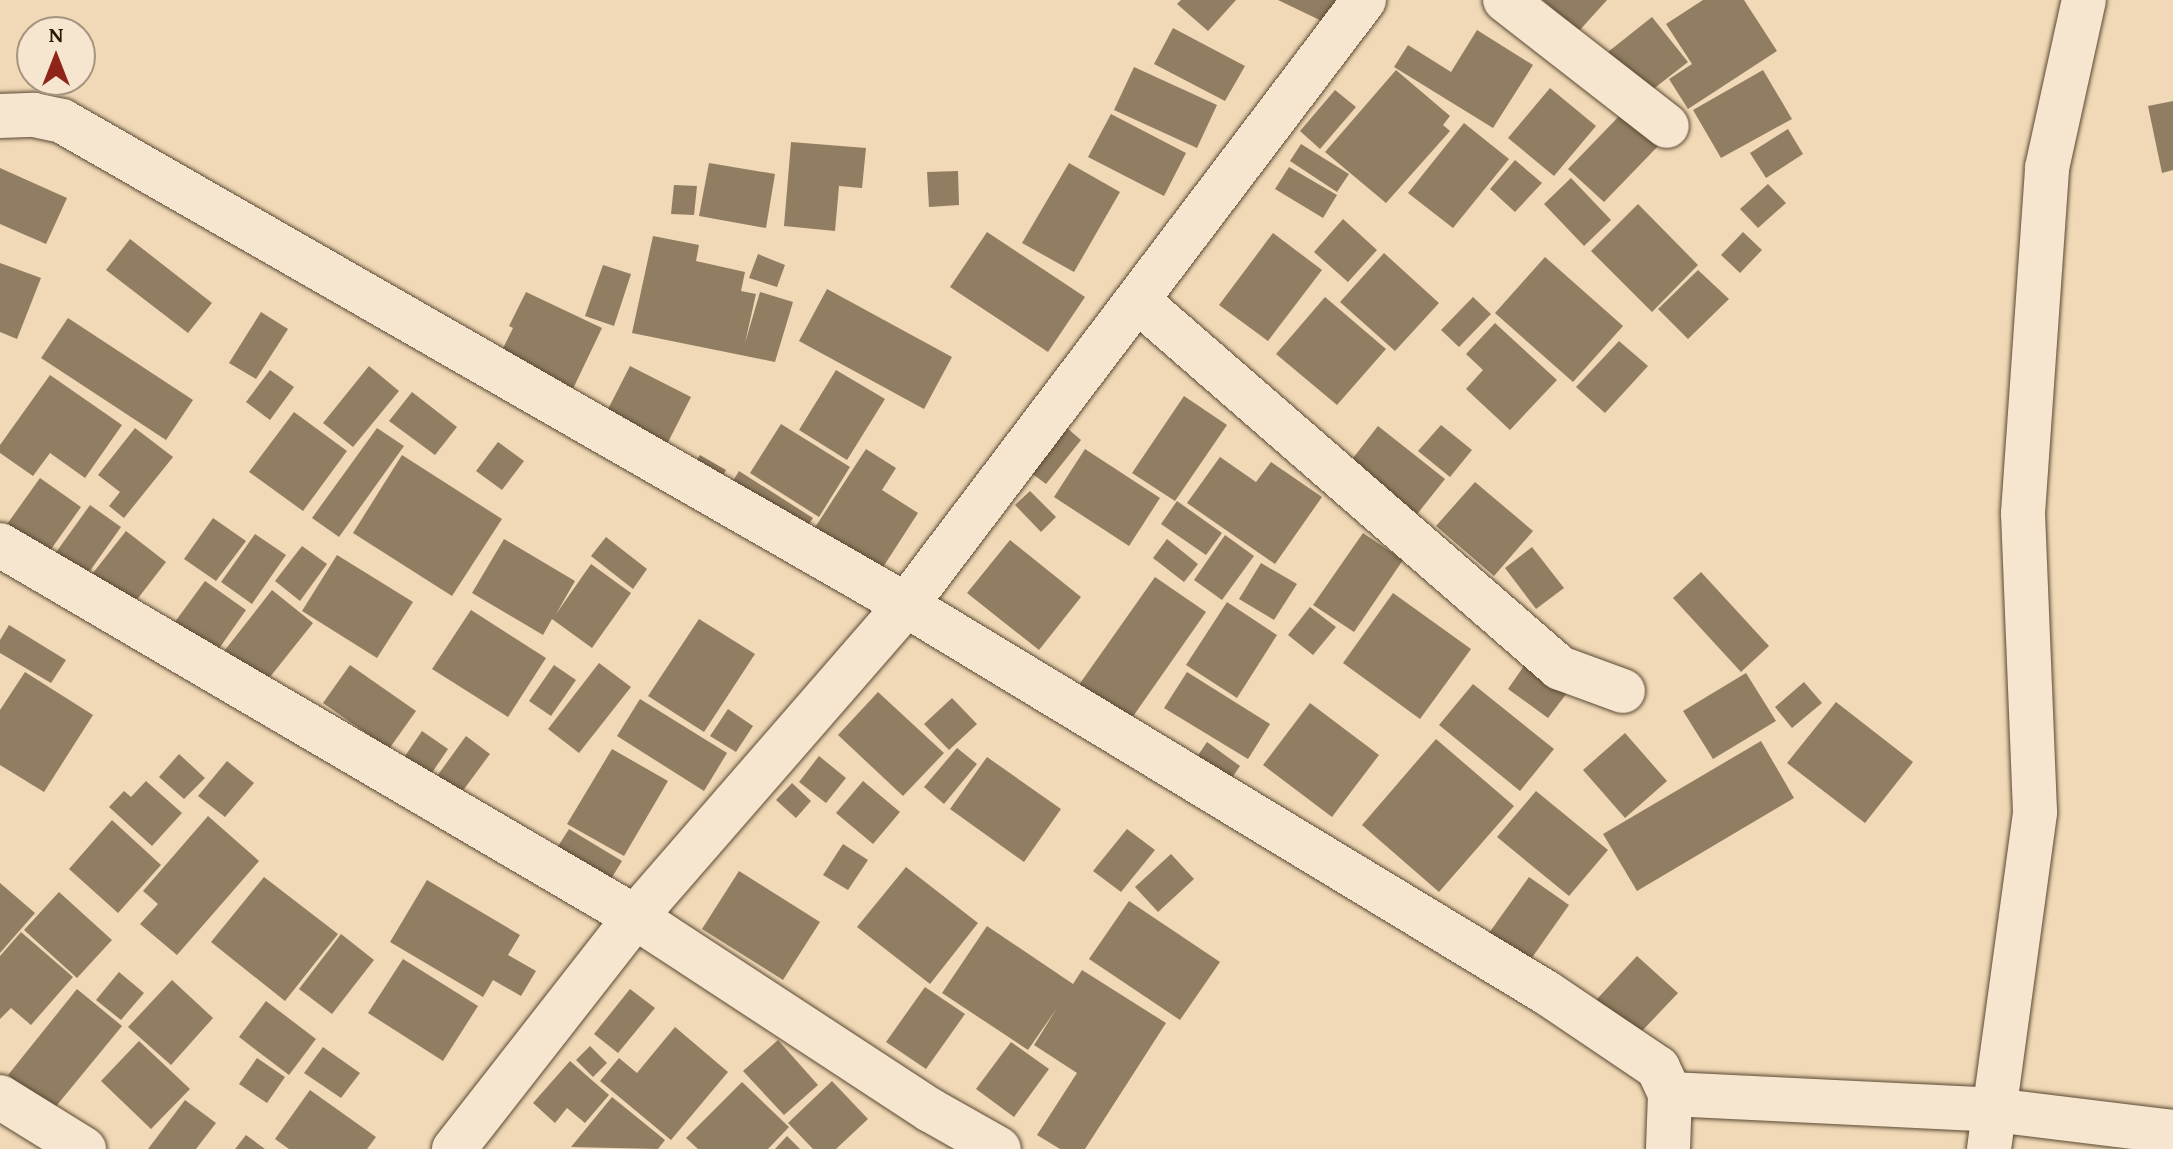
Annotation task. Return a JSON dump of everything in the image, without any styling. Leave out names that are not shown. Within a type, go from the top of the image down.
[{"type":"street","points":[[454,1149],[635,917],[906,605],[1364,0]]},
{"type":"street","points":[[1505,0],[1667,126]]},
{"type":"street","points":[[1992,1130],[2035,812],[2023,513],[2047,168],[2084,0]]},
{"type":"street","points":[[0,116],[34,115],[62,121],[906,605],[1547,993],[1658,1068],[1670,1094],[1668,1149]]},
{"type":"street","points":[[1138,301],[1560,668],[1623,691]]},
{"type":"street","points":[[0,545],[635,917],[930,1110],[999,1149]]},
{"type":"street","points":[[1670,1094],[1992,1130],[2173,1132]]},
{"type":"street","points":[[0,1097],[84,1149]]},
{"type":"building","points":[[1181,0],[1236,0],[1208,31],[1177,4]]},
{"type":"building","points":[[1278,0],[1339,0],[1328,24]]},
{"type":"building","points":[[1543,0],[1607,0],[1578,32]]},
{"type":"building","points":[[1703,0],[1744,0],[1777,51],[1688,109],[1669,79],[1692,64],[1666,24]]},
{"type":"building","points":[[1652,17],[1688,62],[1643,97],[1608,52]]},
{"type":"building","points":[[1173,28],[1245,66],[1225,101],[1154,64]]},
{"type":"building","points":[[1477,30],[1533,65],[1493,128],[1394,67],[1408,45],[1451,72]]},
{"type":"building","points":[[1134,67],[1217,105],[1197,148],[1114,110]]},
{"type":"building","points":[[1396,70],[1450,116],[1443,125],[1450,131],[1386,203],[1325,152]]},
{"type":"building","points":[[1763,70],[1792,119],[1721,158],[1693,110]]},
{"type":"building","points":[[1550,88],[1596,126],[1554,176],[1508,138]]},
{"type":"building","points":[[1335,90],[1356,107],[1320,149],[1300,131]]},
{"type":"building","points":[[2173,101],[2173,170],[2162,173],[2148,106]]},
{"type":"building","points":[[1625,110],[1661,143],[1604,202],[1568,169]]},
{"type":"building","points":[[1111,114],[1186,153],[1164,196],[1088,157]]},
{"type":"building","points":[[1464,123],[1509,159],[1453,228],[1408,193]]},
{"type":"building","points":[[1788,129],[1803,154],[1766,178],[1750,153]]},
{"type":"building","points":[[791,142],[866,148],[862,188],[839,186],[835,231],[784,226]]},
{"type":"building","points":[[1301,144],[1349,174],[1337,192],[1290,161]]},
{"type":"building","points":[[1515,160],[1542,183],[1515,212],[1490,189]]},
{"type":"building","points":[[709,163],[775,174],[766,228],[699,216]]},
{"type":"building","points":[[1069,163],[1120,192],[1074,272],[1022,243]]},
{"type":"building","points":[[1289,167],[1337,195],[1323,218],[1275,189]]},
{"type":"building","points":[[0,168],[67,198],[46,244],[0,224]]},
{"type":"building","points":[[958,171],[959,205],[929,207],[927,172]]},
{"type":"building","points":[[1571,178],[1611,220],[1584,246],[1544,204]]},
{"type":"building","points":[[1768,184],[1786,203],[1758,228],[1740,209]]},
{"type":"building","points":[[674,185],[697,186],[694,215],[671,214]]},
{"type":"building","points":[[1638,204],[1698,265],[1652,312],[1591,251]]},
{"type":"building","points":[[1343,219],[1377,250],[1348,282],[1314,252]]},
{"type":"building","points":[[987,232],[1085,297],[1048,352],[950,287]]},
{"type":"building","points":[[1743,232],[1762,250],[1740,273],[1721,255]]},
{"type":"building","points":[[1273,233],[1322,270],[1268,341],[1219,305]]},
{"type":"building","points":[[653,236],[699,245],[696,261],[745,272],[741,291],[756,294],[745,343],[760,292],[793,302],[775,362],[632,333]]},
{"type":"building","points":[[130,239],[212,303],[188,333],[106,270]]},
{"type":"building","points":[[1384,253],[1439,303],[1395,351],[1340,302]]},
{"type":"building","points":[[758,254],[785,265],[777,287],[749,278]]},
{"type":"building","points":[[1545,257],[1623,326],[1573,382],[1495,313]]},
{"type":"building","points":[[0,263],[41,278],[17,339],[0,332]]},
{"type":"building","points":[[603,265],[631,274],[614,326],[585,316]]},
{"type":"building","points":[[1698,270],[1729,299],[1688,339],[1658,309]]},
{"type":"building","points":[[827,289],[952,357],[924,409],[799,341]]},
{"type":"building","points":[[526,292],[602,328],[560,416],[487,381],[513,328],[509,326]]},
{"type":"building","points":[[1325,297],[1386,349],[1337,405],[1276,354]]},
{"type":"building","points":[[1473,297],[1491,314],[1459,347],[1441,330]]},
{"type":"building","points":[[261,312],[288,329],[256,379],[229,363]]},
{"type":"building","points":[[68,318],[193,400],[166,440],[41,358]]},
{"type":"building","points":[[1495,323],[1557,380],[1510,430],[1466,389],[1483,370],[1466,354]]},
{"type":"building","points":[[1619,341],[1648,366],[1605,413],[1576,387]]},
{"type":"building","points":[[369,366],[399,391],[353,447],[323,423]]},
{"type":"building","points":[[630,366],[691,397],[663,452],[602,421]]},
{"type":"building","points":[[270,370],[294,387],[270,420],[246,402]]},
{"type":"building","points":[[836,370],[885,399],[847,460],[799,430]]},
{"type":"building","points":[[50,375],[122,425],[85,478],[50,453],[33,476],[0,453],[0,445]]},
{"type":"building","points":[[412,392],[457,427],[435,455],[389,421]]},
{"type":"building","points":[[1184,396],[1227,425],[1175,501],[1132,473]]},
{"type":"building","points":[[294,412],[347,451],[303,511],[249,472]]},
{"type":"building","points":[[1059,421],[1081,440],[1046,484],[1023,467]]},
{"type":"building","points":[[781,424],[850,467],[819,517],[750,473]]},
{"type":"building","points":[[1441,425],[1472,450],[1450,477],[1418,451]]},
{"type":"building","points":[[1378,426],[1445,479],[1414,518],[1346,467]]},
{"type":"building","points":[[135,428],[173,457],[124,518],[109,506],[120,492],[98,475]]},
{"type":"building","points":[[377,428],[404,446],[339,537],[312,518]]},
{"type":"building","points":[[498,442],[524,461],[502,490],[476,471]]},
{"type":"building","points":[[866,449],[896,468],[882,490],[918,513],[876,578],[810,535]]},
{"type":"building","points":[[1085,449],[1160,498],[1129,546],[1054,497]]},
{"type":"building","points":[[402,455],[502,519],[452,596],[353,533]]},
{"type":"building","points":[[700,455],[726,470],[710,497],[683,481]]},
{"type":"building","points":[[1220,457],[1256,482],[1271,462],[1322,497],[1275,564],[1187,503]]},
{"type":"building","points":[[739,471],[813,518],[786,560],[712,515]]},
{"type":"building","points":[[40,478],[81,507],[37,569],[0,534]]},
{"type":"building","points":[[1475,482],[1533,531],[1494,576],[1436,526]]},
{"type":"building","points":[[1030,491],[1056,517],[1041,532],[1015,505]]},
{"type":"building","points":[[1177,501],[1222,533],[1206,555],[1161,524]]},
{"type":"building","points":[[90,505],[121,527],[75,592],[44,569]]},
{"type":"building","points":[[213,518],[246,541],[216,581],[184,559]]},
{"type":"building","points":[[126,531],[166,562],[122,619],[82,587]]},
{"type":"building","points":[[1363,533],[1403,560],[1354,632],[1313,605]]},
{"type":"building","points":[[255,534],[286,555],[252,604],[221,582]]},
{"type":"building","points":[[1225,535],[1254,556],[1222,600],[1194,580]]},
{"type":"building","points":[[606,537],[647,569],[633,589],[591,556]]},
{"type":"building","points":[[504,539],[575,581],[556,614],[591,564],[631,593],[592,648],[552,619],[543,635],[472,593]]},
{"type":"building","points":[[1167,539],[1198,564],[1184,582],[1153,558]]},
{"type":"building","points":[[1010,540],[1081,597],[1039,650],[967,593]]},
{"type":"building","points":[[302,546],[327,564],[300,601],[275,581]]},
{"type":"building","points":[[1532,547],[1564,588],[1536,609],[1505,568]]},
{"type":"building","points":[[337,555],[413,602],[377,658],[302,611]]},
{"type":"building","points":[[1261,563],[1297,584],[1274,620],[1239,599]]},
{"type":"building","points":[[1701,572],[1769,646],[1741,672],[1673,598]]},
{"type":"building","points":[[1155,577],[1206,612],[1120,735],[1069,699]]},
{"type":"building","points":[[205,581],[246,610],[211,660],[169,630]]},
{"type":"building","points":[[272,590],[313,623],[266,682],[225,650]]},
{"type":"building","points":[[1393,593],[1471,649],[1420,719],[1343,663]]},
{"type":"building","points":[[1227,602],[1277,635],[1237,698],[1186,665]]},
{"type":"building","points":[[1310,607],[1336,627],[1313,655],[1288,635]]},
{"type":"building","points":[[471,610],[546,658],[508,717],[432,669]]},
{"type":"building","points":[[699,619],[755,654],[704,732],[648,696]]},
{"type":"building","points":[[9,625],[66,660],[51,683],[0,653],[0,640]]},
{"type":"building","points":[[599,663],[631,687],[579,753],[548,729]]},
{"type":"building","points":[[1526,663],[1567,693],[1548,718],[1508,689]]},
{"type":"building","points":[[350,665],[416,711],[389,749],[323,703]]},
{"type":"building","points":[[554,665],[576,680],[551,716],[529,701]]},
{"type":"building","points":[[25,672],[93,715],[44,792],[0,765],[0,710]]},
{"type":"building","points":[[1187,672],[1270,724],[1248,759],[1164,708]]},
{"type":"building","points":[[1746,673],[1776,721],[1713,759],[1683,711]]},
{"type":"building","points":[[1804,682],[1822,703],[1792,728],[1775,707]]},
{"type":"building","points":[[1473,684],[1554,749],[1520,791],[1439,725]]},
{"type":"building","points":[[878,692],[944,753],[903,796],[838,735]]},
{"type":"building","points":[[952,698],[977,724],[949,750],[924,724]]},
{"type":"building","points":[[640,699],[727,753],[704,791],[617,736]]},
{"type":"building","points":[[1836,702],[1913,762],[1865,823],[1787,763]]},
{"type":"building","points":[[1310,703],[1379,755],[1332,817],[1263,765]]},
{"type":"building","points":[[728,709],[753,726],[736,752],[710,736]]},
{"type":"building","points":[[422,731],[448,749],[427,780],[401,762]]},
{"type":"building","points":[[1625,733],[1667,781],[1625,818],[1583,770]]},
{"type":"building","points":[[466,736],[490,754],[456,800],[432,783]]},
{"type":"building","points":[[1436,739],[1514,806],[1439,892],[1362,825]]},
{"type":"building","points":[[1761,741],[1794,798],[1637,891],[1603,834]]},
{"type":"building","points":[[1207,742],[1240,766],[1223,791],[1190,767]]},
{"type":"building","points":[[957,748],[977,764],[944,804],[924,787]]},
{"type":"building","points":[[612,749],[668,781],[624,856],[567,824]]},
{"type":"building","points":[[179,754],[205,778],[184,799],[159,777]]},
{"type":"building","points":[[819,756],[846,778],[826,803],[799,782]]},
{"type":"building","points":[[987,757],[1061,809],[1024,862],[950,809]]},
{"type":"building","points":[[227,761],[254,783],[225,817],[198,796]]},
{"type":"building","points":[[146,781],[182,813],[152,846],[109,807],[124,791],[131,797]]},
{"type":"building","points":[[863,781],[900,812],[873,844],[836,813]]},
{"type":"building","points":[[792,783],[811,801],[796,818],[776,800]]},
{"type":"building","points":[[1536,791],[1608,850],[1569,896],[1497,837]]},
{"type":"building","points":[[208,816],[259,861],[177,955],[140,924],[158,904],[143,891]]},
{"type":"building","points":[[112,820],[161,865],[118,913],[69,869]]},
{"type":"building","points":[[569,829],[622,861],[608,884],[555,851]]},
{"type":"building","points":[[1127,829],[1155,850],[1121,892],[1093,871]]},
{"type":"building","points":[[843,844],[868,860],[848,890],[823,875]]},
{"type":"building","points":[[1171,854],[1194,879],[1158,912],[1135,887]]},
{"type":"building","points":[[906,867],[978,923],[930,984],[857,927]]},
{"type":"building","points":[[739,871],[820,922],[783,980],[702,929]]},
{"type":"building","points":[[264,877],[338,934],[285,1001],[211,942]]},
{"type":"building","points":[[1529,877],[1569,905],[1519,976],[1479,947]]},
{"type":"building","points":[[427,880],[520,935],[508,955],[536,971],[521,996],[493,980],[483,997],[390,942]]},
{"type":"building","points":[[0,883],[35,913],[0,953]]},
{"type":"building","points":[[59,892],[112,940],[77,978],[24,930]]},
{"type":"building","points":[[1129,901],[1220,962],[1180,1020],[1089,959]]},
{"type":"building","points":[[987,926],[1073,984],[1082,970],[1166,1023],[1085,1149],[1060,1149],[1037,1135],[1077,1073],[1034,1045],[1057,1008],[1028,1050],[942,993]]},
{"type":"building","points":[[21,932],[73,977],[31,1025],[11,1008],[0,1019],[0,956]]},
{"type":"building","points":[[341,934],[374,960],[332,1014],[299,989]]},
{"type":"building","points":[[1637,956],[1678,993],[1624,1050],[1584,1013]]},
{"type":"building","points":[[403,959],[478,1006],[443,1061],[368,1013]]},
{"type":"building","points":[[119,972],[144,993],[121,1020],[96,1000]]},
{"type":"building","points":[[172,980],[213,1018],[171,1065],[128,1027]]},
{"type":"building","points":[[925,987],[965,1014],[926,1069],[886,1042]]},
{"type":"building","points":[[77,989],[122,1026],[53,1110],[8,1075]]},
{"type":"building","points":[[630,989],[655,1008],[618,1053],[594,1034]]},
{"type":"building","points":[[266,1001],[316,1039],[289,1075],[239,1037]]},
{"type":"building","points":[[675,1027],[728,1072],[671,1140],[600,1081],[619,1058],[637,1073]]},
{"type":"building","points":[[778,1040],[818,1085],[784,1115],[743,1071]]},
{"type":"building","points":[[139,1041],[190,1089],[151,1129],[101,1081]]},
{"type":"building","points":[[1011,1042],[1049,1069],[1014,1117],[976,1089]]},
{"type":"building","points":[[590,1046],[607,1063],[593,1077],[576,1060]]},
{"type":"building","points":[[323,1047],[360,1073],[341,1098],[304,1073]]},
{"type":"building","points":[[257,1058],[285,1077],[267,1103],[239,1084]]},
{"type":"building","points":[[570,1061],[609,1095],[585,1123],[567,1108],[555,1123],[533,1103]]},
{"type":"building","points":[[832,1081],[868,1119],[836,1149],[813,1149],[788,1123]]},
{"type":"building","points":[[742,1082],[789,1127],[768,1149],[698,1149],[686,1138]]},
{"type":"building","points":[[310,1090],[376,1137],[367,1149],[289,1149],[275,1139]]},
{"type":"building","points":[[612,1097],[665,1140],[658,1149],[571,1147]]},
{"type":"building","points":[[185,1100],[216,1123],[196,1149],[148,1149]]},
{"type":"building","points":[[246,1135],[265,1149],[235,1149]]},
{"type":"building","points":[[787,1136],[800,1149],[775,1149]]}]
